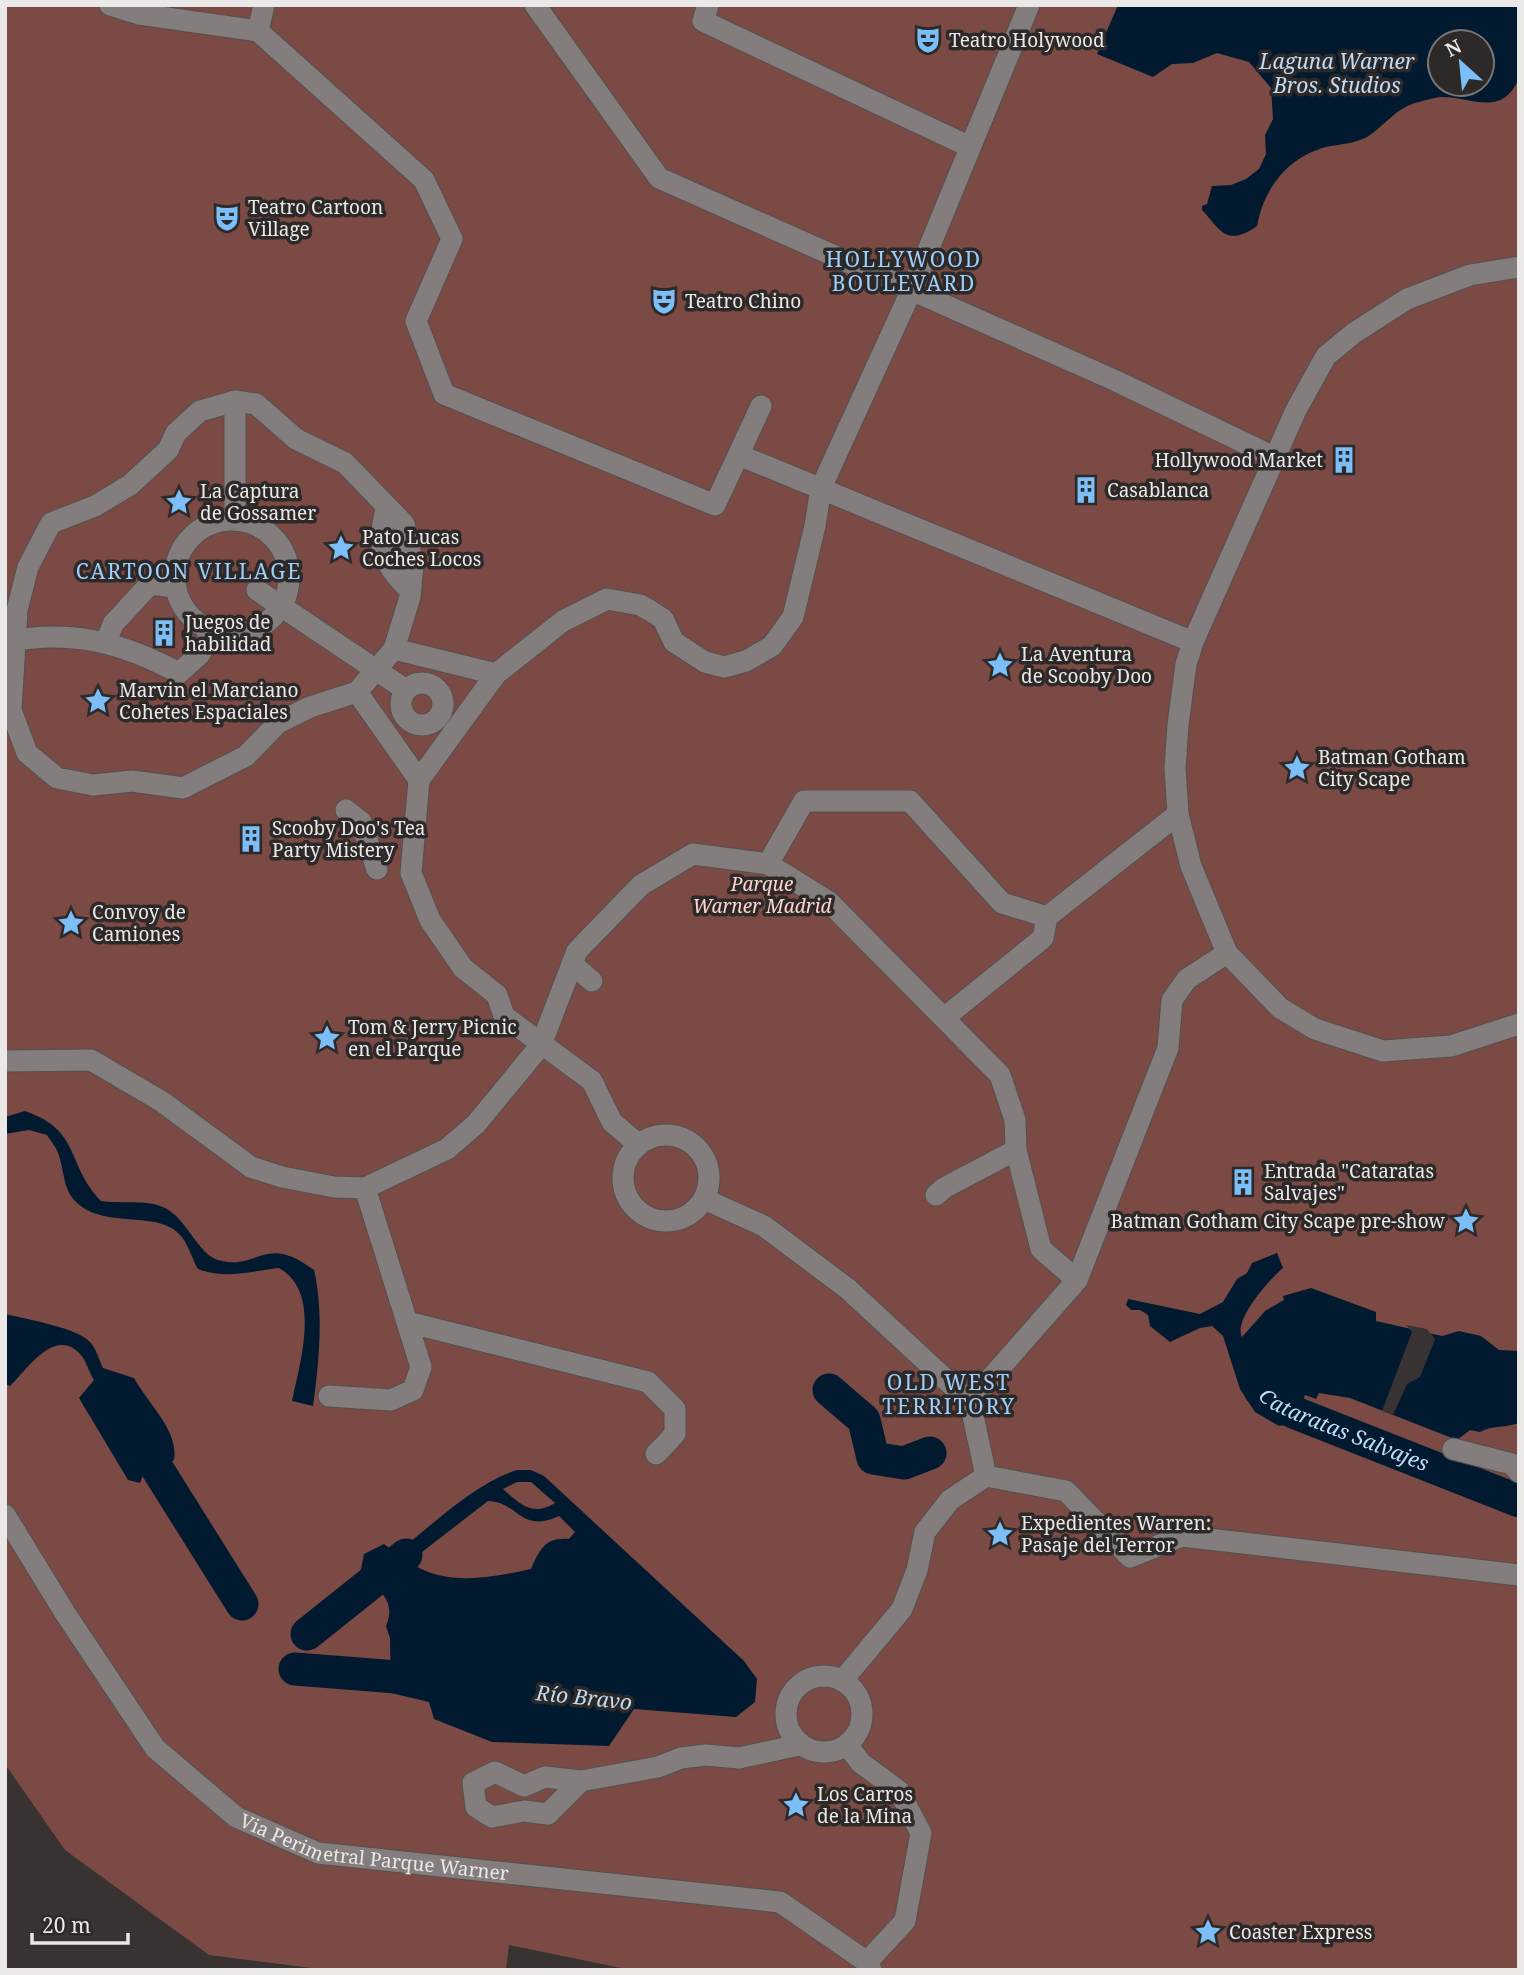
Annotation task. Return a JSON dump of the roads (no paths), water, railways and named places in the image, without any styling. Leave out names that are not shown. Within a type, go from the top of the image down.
[{"type":"street","points":[[110,5],[139,14],[258,31],[424,180],[452,239],[416,321],[444,394],[715,505],[761,406]]},
{"type":"street","points":[[258,31],[264,5]]},
{"type":"street","points":[[535,5],[659,178],[1114,380],[1274,457]]},
{"type":"street","points":[[708,5],[703,21],[968,146]]},
{"type":"street","points":[[639,1145],[612,1122],[592,1081],[504,1016],[497,995],[463,968],[430,920],[411,873],[419,780],[448,722],[496,674],[564,621],[607,599],[640,605],[663,619],[674,642],[705,662],[724,667],[746,661],[772,646],[793,617],[815,526],[821,488],[912,289],[968,146],[1029,5]]},
{"type":"street","points":[[1519,267],[1470,275],[1407,299],[1330,350],[1311,379],[1274,457],[1193,642],[1186,664],[1175,768],[1178,814],[1191,866],[1227,953],[1280,1008],[1315,1030],[1383,1051],[1451,1046],[1519,1024]]},
{"type":"street","points":[[235,401],[235,520]]},
{"type":"street","points":[[235,401],[256,404],[296,439],[345,463],[404,524],[413,565],[410,589],[394,649],[357,692],[310,707],[278,723],[246,756],[183,788],[132,781],[93,785],[57,778],[27,753],[11,710],[16,663],[9,641],[28,567],[51,523],[95,506],[131,485],[167,450],[176,433],[200,411],[235,401]]},
{"type":"street","points":[[739,455],[1193,642]]},
{"type":"street","points":[[235,520],[251,523],[267,532],[281,548],[288,567],[288,587],[281,606],[268,622],[250,631],[231,634],[212,631],[194,621],[182,606],[175,587],[175,568],[181,550],[194,534],[211,523],[235,520]]},
{"type":"street","points":[[106,642],[113,624],[150,584],[175,587]]},
{"type":"street","points":[[257,590],[406,690]]},
{"type":"street","points":[[9,641],[85,638],[141,652],[179,673],[200,654],[212,631]]},
{"type":"street","points":[[394,649],[496,674]]},
{"type":"street","points":[[425,683],[435,687],[442,695],[448,722],[420,725],[409,721],[402,712],[401,700],[406,690],[414,684],[425,683]]},
{"type":"street","points":[[357,692],[419,780]]},
{"type":"street","points":[[768,864],[804,801],[910,801],[1002,903],[1047,917]]},
{"type":"street","points":[[346,810],[361,822],[377,869]]},
{"type":"street","points":[[944,1018],[1043,938],[1047,917],[1178,814]]},
{"type":"street","points":[[5,1061],[91,1060],[161,1101],[251,1167],[282,1177],[334,1187],[365,1188],[447,1149],[476,1124],[541,1045],[577,951],[641,884],[693,854],[768,864],[829,901],[1000,1075],[1015,1120],[1016,1150],[1031,1218],[1041,1249],[1077,1280]]},
{"type":"street","points":[[970,1402],[1077,1280],[1168,1048],[1172,1000],[1187,979],[1227,953]]},
{"type":"street","points":[[572,964],[592,981]]},
{"type":"street","points":[[666,1135],[694,1145],[709,1170],[709,1184],[704,1199],[696,1210],[671,1221],[657,1220],[634,1207],[623,1182],[629,1155],[639,1145],[666,1135]]},
{"type":"street","points":[[936,1195],[944,1188],[1016,1150]]},
{"type":"street","points":[[329,1396],[391,1399],[413,1390],[421,1367],[365,1188]]},
{"type":"street","points":[[704,1199],[764,1226],[848,1289],[970,1402],[986,1476]]},
{"type":"street","points":[[407,1322],[648,1382],[675,1409],[676,1434],[656,1454]]},
{"type":"street","points":[[1464,1446],[1513,1464],[1519,1472]]},
{"type":"street","points":[[842,1681],[902,1609],[917,1570],[925,1532],[950,1500],[986,1476],[1066,1491],[1130,1557],[1182,1536],[1519,1576]]},
{"type":"street","name":"Via Perimetral Parque Warner","points":[[5,1515],[65,1613],[155,1748],[236,1817],[318,1853],[780,1902],[869,1966]]},
{"type":"street","points":[[581,1781],[495,1772],[473,1783],[476,1807],[492,1817],[524,1811],[548,1814],[581,1781],[601,1771],[658,1767],[688,1749],[738,1758],[799,1745],[823,1753],[847,1745],[861,1724],[862,1711],[859,1699],[842,1681],[830,1676],[805,1681],[788,1699],[786,1723],[799,1745]]},
{"type":"street","points":[[847,1745],[861,1763],[899,1791],[921,1833],[905,1921],[869,1966]]},
{"type":"street","points":[[523,1776],[524,1811]]},
{"type":"water","name":"Laguna Warner Bros. Studios","points":[[1118,5],[1519,5],[1519,78],[1512,91],[1504,98],[1485,102],[1452,98],[1496,98],[1496,28],[1426,28],[1426,98],[1436,98],[1411,104],[1367,137],[1326,147],[1300,158],[1289,166],[1272,187],[1260,212],[1257,226],[1238,235],[1231,236],[1219,229],[1202,210],[1202,206],[1207,204],[1212,186],[1231,185],[1246,179],[1259,169],[1266,154],[1265,135],[1273,119],[1271,88],[1249,62],[1217,53],[1193,63],[1172,64],[1153,77],[1097,54]]},
{"type":"water","points":[[25,1111],[43,1119],[65,1138],[82,1174],[101,1201],[142,1203],[165,1208],[180,1220],[204,1251],[218,1260],[243,1261],[272,1253],[283,1254],[314,1270],[320,1321],[313,1406],[292,1401],[305,1329],[300,1293],[292,1279],[279,1268],[229,1274],[198,1269],[183,1238],[171,1228],[159,1223],[116,1218],[89,1211],[72,1198],[64,1180],[58,1153],[47,1135],[29,1130],[5,1134],[5,1117]]},
{"type":"water","points":[[1277,1253],[1283,1268],[1269,1281],[1247,1311],[1241,1330],[1242,1337],[1265,1311],[1284,1300],[1283,1296],[1311,1288],[1376,1312],[1376,1321],[1442,1336],[1459,1331],[1481,1336],[1499,1350],[1519,1351],[1519,1423],[1480,1432],[1470,1430],[1457,1440],[1350,1398],[1319,1393],[1316,1399],[1305,1395],[1296,1419],[1301,1422],[1279,1426],[1255,1412],[1240,1389],[1223,1336],[1212,1326],[1200,1328],[1170,1342],[1150,1326],[1148,1315],[1140,1310],[1131,1310],[1126,1305],[1128,1299],[1200,1314],[1223,1302],[1237,1279],[1247,1273],[1252,1263]]},
{"type":"water","points":[[5,1314],[75,1332],[92,1345],[103,1368],[134,1378],[167,1428],[172,1439],[174,1460],[162,1469],[152,1451],[140,1483],[128,1480],[79,1398],[94,1380],[83,1357],[71,1347],[61,1345],[51,1348],[10,1386],[5,1384]]},
{"type":"water","points":[[517,1470],[531,1470],[544,1476],[744,1661],[757,1679],[755,1702],[736,1717],[634,1709],[609,1746],[492,1742],[434,1719],[429,1702],[391,1693],[390,1638],[386,1626],[389,1617],[388,1602],[374,1585],[360,1574],[364,1554],[384,1544],[396,1553],[469,1495]],"holes":[[[517,1482],[531,1482],[555,1503],[540,1509],[521,1504],[503,1489]],[[488,1501],[507,1506],[520,1516],[536,1521],[546,1521],[559,1516],[575,1532],[569,1539],[554,1540],[544,1546],[531,1569],[499,1575],[453,1578],[423,1570],[409,1562]]]},
{"type":"waterway","points":[[829,1390],[864,1420],[873,1458],[904,1463],[930,1453]]},
{"type":"waterway","name":"Cataratas Salvajes","points":[[1260,1390],[1272,1402],[1298,1414],[1519,1501]]},
{"type":"waterway","name":"Río Bravo","points":[[126,1419],[242,1604]]},
{"type":"waterway","name":"Río Bravo","points":[[307,1634],[406,1555]]},
{"type":"waterway","name":"Río Bravo","points":[[295,1669],[435,1680]]},
{"type":"place","name":"Teatro Holywood","points":[[928,40]]},
{"type":"place","name":"Teatro Cartoon Village","points":[[227,218]]},
{"type":"place","name":"Teatro Chino","points":[[664,301]]},
{"type":"place","name":"Hollywood Market","points":[[1344,460]]},
{"type":"place","name":"Casablanca","points":[[1086,490]]},
{"type":"place","name":"La Captura de Gossamer","points":[[179,502]]},
{"type":"place","name":"Pato Lucas Coches Locos","points":[[341,548]]},
{"type":"place","name":"Juegos de habilidad","points":[[164,633]]},
{"type":"place","name":"La Aventura de Scooby Doo","points":[[1000,665]]},
{"type":"place","name":"Marvin el Marciano Cohetes Espaciales","points":[[98,701]]},
{"type":"place","name":"Batman Gotham City Scape","points":[[1297,768]]},
{"type":"place","name":"Scooby Doo's Tea Party Mistery","points":[[251,839]]},
{"type":"place","name":"Convoy de Camiones","points":[[71,923]]},
{"type":"place","name":"Tom & Jerry Picnic en el Parque","points":[[327,1038]]},
{"type":"place","name":"Entrada \"Cataratas Salvajes\"","points":[[1243,1182]]},
{"type":"place","name":"Batman Gotham City Scape pre-show","points":[[1466,1221]]},
{"type":"place","name":"Expedientes Warren: Pasaje del Terror","points":[[1000,1534]]},
{"type":"place","name":"Los Carros de la Mina","points":[[796,1805]]},
{"type":"place","name":"Coaster Express","points":[[1208,1932]]},
{"type":"district","name":"HOLLYWOOD BOULEVARD","points":[[904,272]]},
{"type":"district","name":"CARTOON VILLAGE","points":[[189,572]]},
{"type":"district","name":"OLD WEST TERRITORY","points":[[949,1395]]},
{"type":"park label","name":"Parque Warner Madrid","points":[[762,895]]}]
